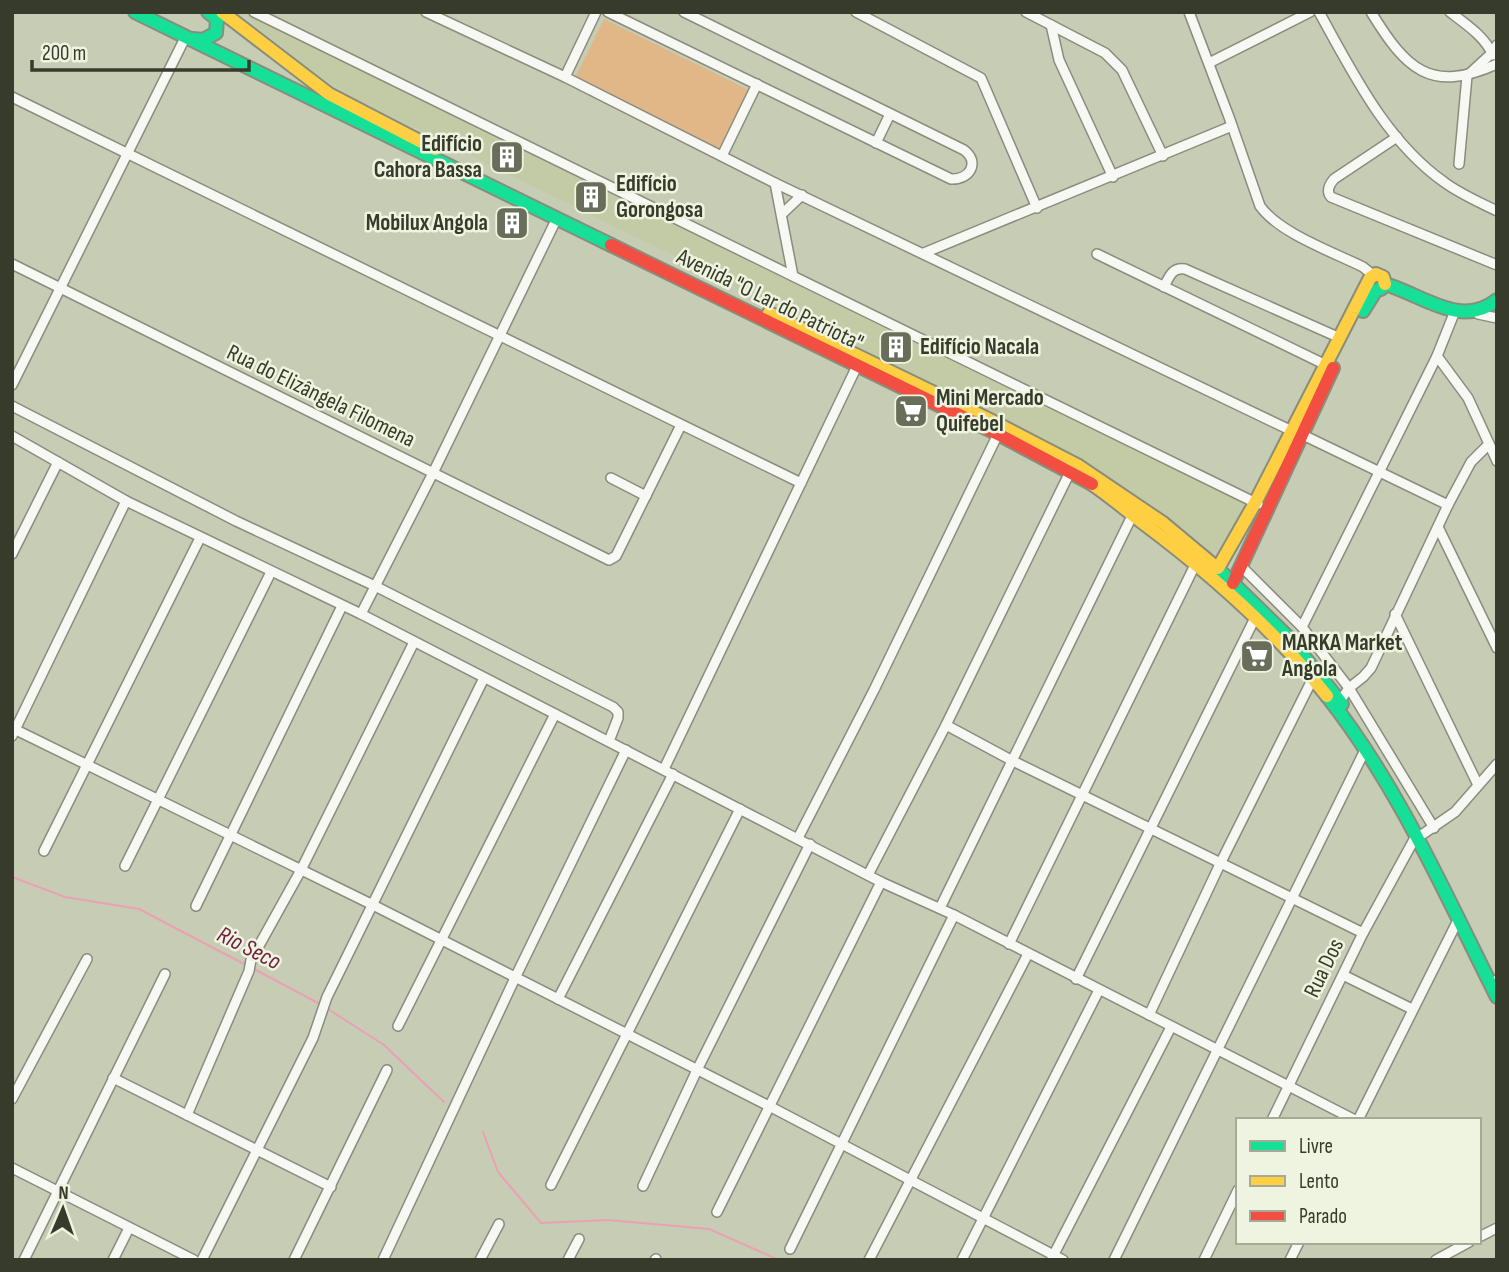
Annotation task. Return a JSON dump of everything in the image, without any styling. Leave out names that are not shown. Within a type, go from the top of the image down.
[{"type":"main road","name":"Avenida \"O Lar do Patriota\"","points":[[135,12],[998,434],[1102,491],[1196,563],[1255,618],[1312,680],[1366,748],[1424,833],[1458,920],[1497,997]]},
{"type":"main road","points":[[185,38],[203,40],[216,33],[217,19],[208,12]]},
{"type":"main road","name":"Avenida \"O Lar do Patriota\"","points":[[222,12],[301,74],[374,120],[1047,449],[1123,495],[1161,522],[1218,568],[1305,659],[1340,701],[1424,833],[1497,981]]},
{"type":"main road","points":[[1218,568],[1297,433],[1376,283]]},
{"type":"main road","points":[[1376,283],[1400,287],[1455,311],[1478,314],[1497,300]]},
{"type":"main road","points":[[1233,583],[1269,509],[1326,365],[1340,338],[1376,283]]},
{"type":"street","points":[[254,12],[1269,509]]},
{"type":"street","points":[[426,12],[565,77],[775,183],[1448,505]]},
{"type":"street","points":[[565,77],[596,12]]},
{"type":"street","points":[[608,12],[951,179],[962,178],[970,172],[972,162],[968,153],[684,12]]},
{"type":"street","points":[[856,12],[981,78],[1037,208]]},
{"type":"street","points":[[1026,12],[1105,53],[1114,61],[1122,71],[1163,156]]},
{"type":"street","points":[[1209,63],[1310,12]]},
{"type":"street","points":[[1320,12],[1353,73],[1397,137],[1444,182],[1497,211]]},
{"type":"street","points":[[1371,12],[1411,65],[1437,76],[1450,78],[1466,76],[1496,56],[1474,30],[1450,12]]},
{"type":"street","points":[[1191,13],[1260,206],[1266,215],[1283,227],[1363,267],[1376,283]]},
{"type":"street","points":[[1051,25],[1059,60],[1113,177]]},
{"type":"street","points":[[1474,30],[1497,40]]},
{"type":"street","points":[[12,385],[185,38]]},
{"type":"street","points":[[1459,164],[1466,76]]},
{"type":"street","points":[[722,156],[757,84]]},
{"type":"street","points":[[12,97],[801,483]]},
{"type":"street","points":[[876,142],[890,114]]},
{"type":"street","points":[[924,253],[1233,126]]},
{"type":"street","points":[[1397,137],[1334,179],[1328,188],[1331,197],[1497,265]]},
{"type":"street","points":[[775,183],[793,276]]},
{"type":"street","points":[[782,214],[802,195]]},
{"type":"street","points":[[361,614],[557,218]]},
{"type":"street","points":[[1097,254],[1326,365]]},
{"type":"street","name":"Rua do Elizângela Filomena","points":[[12,264],[609,560],[613,559],[646,496]]},
{"type":"street","points":[[1164,287],[1171,272],[1178,268],[1185,269],[1340,338]]},
{"type":"street","points":[[1302,627],[1437,356],[1455,311]]},
{"type":"street","points":[[1478,314],[1497,318]]},
{"type":"street","points":[[1437,356],[1468,398],[1497,461]]},
{"type":"street","points":[[664,769],[857,366]]},
{"type":"street","points":[[12,406],[236,521],[375,586],[613,707],[618,712],[618,718],[609,741]]},
{"type":"street","points":[[611,478],[646,496],[681,425]]},
{"type":"street","points":[[798,838],[874,690],[998,434]]},
{"type":"street","points":[[12,436],[126,501],[361,614],[881,882],[954,915],[1352,1118]]},
{"type":"street","points":[[1340,701],[1349,688],[1367,673],[1448,505],[1471,463],[1489,444]]},
{"type":"street","points":[[12,554],[58,462]]},
{"type":"street","points":[[868,875],[1070,472]]},
{"type":"street","points":[[126,501],[13,732],[87,764],[373,905],[771,1107],[1056,1258],[1171,1027]]},
{"type":"street","points":[[940,908],[1133,514]]},
{"type":"street","points":[[1438,527],[1497,648]]},
{"type":"street","points":[[44,851],[201,538]]},
{"type":"street","points":[[1009,944],[1196,563]]},
{"type":"street","points":[[1241,566],[1302,627],[1349,688],[1424,833],[1455,812],[1497,764]]},
{"type":"street","points":[[125,866],[271,572]]},
{"type":"street","points":[[196,906],[342,606]]},
{"type":"street","points":[[1395,614],[1478,785]]},
{"type":"street","points":[[1076,979],[1255,618]]},
{"type":"street","points":[[187,1115],[249,971],[251,960],[301,870],[414,642]]},
{"type":"street","points":[[202,1260],[313,1038],[327,997],[484,677]]},
{"type":"street","points":[[1149,1015],[1221,862],[1312,680]]},
{"type":"street","points":[[398,1026],[555,715]]},
{"type":"street","points":[[946,724],[1012,760],[1363,933]]},
{"type":"street","points":[[1114,1260],[1366,748]]},
{"type":"street","points":[[383,1260],[515,978],[626,750]]},
{"type":"street","points":[[558,999],[673,774]]},
{"type":"street","points":[[551,1185],[740,809]]},
{"type":"street","name":"Rua Dos","points":[[1273,1118],[1363,933],[1424,833]]},
{"type":"street","points":[[643,1186],[697,1070],[810,844]]},
{"type":"street","points":[[717,1212],[881,882]]},
{"type":"street","points":[[790,1249],[954,915]]},
{"type":"street","points":[[1357,1118],[1458,920]]},
{"type":"street","points":[[869,1260],[1028,954]]},
{"type":"street","points":[[12,1099],[87,959]]},
{"type":"street","points":[[24,1260],[164,974]]},
{"type":"street","points":[[1343,975],[1412,1009]]},
{"type":"street","points":[[962,1260],[1099,990]]},
{"type":"street","points":[[294,1260],[387,1070]]},
{"type":"street","points":[[114,1078],[331,1187]]},
{"type":"street","points":[[12,1168],[194,1260]]},
{"type":"street","points":[[1204,1260],[1236,1194]]},
{"type":"street","points":[[480,1260],[499,1224]]},
{"type":"street","points":[[113,1260],[129,1228]]},
{"type":"street","points":[[1481,1236],[1497,1228]]},
{"type":"street","points":[[568,1260],[579,1238]]},
{"type":"street","points":[[1290,1260],[1298,1244]]},
{"type":"street","points":[[1436,1260],[1465,1244]]},
{"type":"shaded area","points":[[243,12],[251,12],[1240,501],[1244,510],[1217,552],[1212,553],[1188,532],[1127,488],[1037,435],[352,97],[310,70]]},
{"type":"shaded area","points":[[604,19],[749,90],[721,149],[575,78]]},
{"type":"waterway","name":"Rio Seco","points":[[12,877],[65,897],[139,909],[246,965]]},
{"type":"waterway","name":"Rio Seco","points":[[254,969],[320,1004]]},
{"type":"waterway","name":"Rio Seco","points":[[328,1009],[384,1045],[444,1102]]},
{"type":"waterway","name":"Rio Seco","points":[[483,1132],[498,1172],[541,1223],[608,1220],[709,1229],[779,1260]]},
{"type":"traffic: fast","points":[[135,12],[611,245]]},
{"type":"traffic: fast","points":[[193,39],[203,40],[216,33],[217,19],[208,12]]},
{"type":"traffic: fast","points":[[1381,289],[1385,284],[1456,311],[1483,308],[1497,300]]},
{"type":"traffic: fast","points":[[1363,311],[1376,290]]},
{"type":"traffic: fast","points":[[1217,568],[1289,638],[1342,704]]},
{"type":"traffic: fast","points":[[1327,696],[1353,731],[1399,804],[1497,997]]},
{"type":"traffic: slow","points":[[222,12],[329,94],[435,149]]},
{"type":"traffic: slow","points":[[1218,568],[1255,503],[1370,278],[1376,274],[1383,277],[1385,284]]},
{"type":"traffic: slow","points":[[769,313],[1077,465],[1163,523],[1217,568]]},
{"type":"traffic: slow","points":[[1092,484],[1193,562],[1240,603],[1307,671],[1327,696]]},
{"type":"traffic: jam","points":[[611,245],[998,434],[1092,484]]},
{"type":"traffic: jam","points":[[1233,583],[1333,368]]},
{"type":"place","name":"Edifício Cahora Bassa","points":[[507,157]]},
{"type":"place","name":"Edifício Gorongosa","points":[[591,197]]},
{"type":"place","name":"Mobilux Angola","points":[[512,223]]},
{"type":"place","name":"Edifício Nacala","points":[[896,347]]},
{"type":"place","name":"Mini Mercado Quifebel","points":[[911,411]]},
{"type":"place","name":"MARKA Market Angola","points":[[1257,656]]}]
